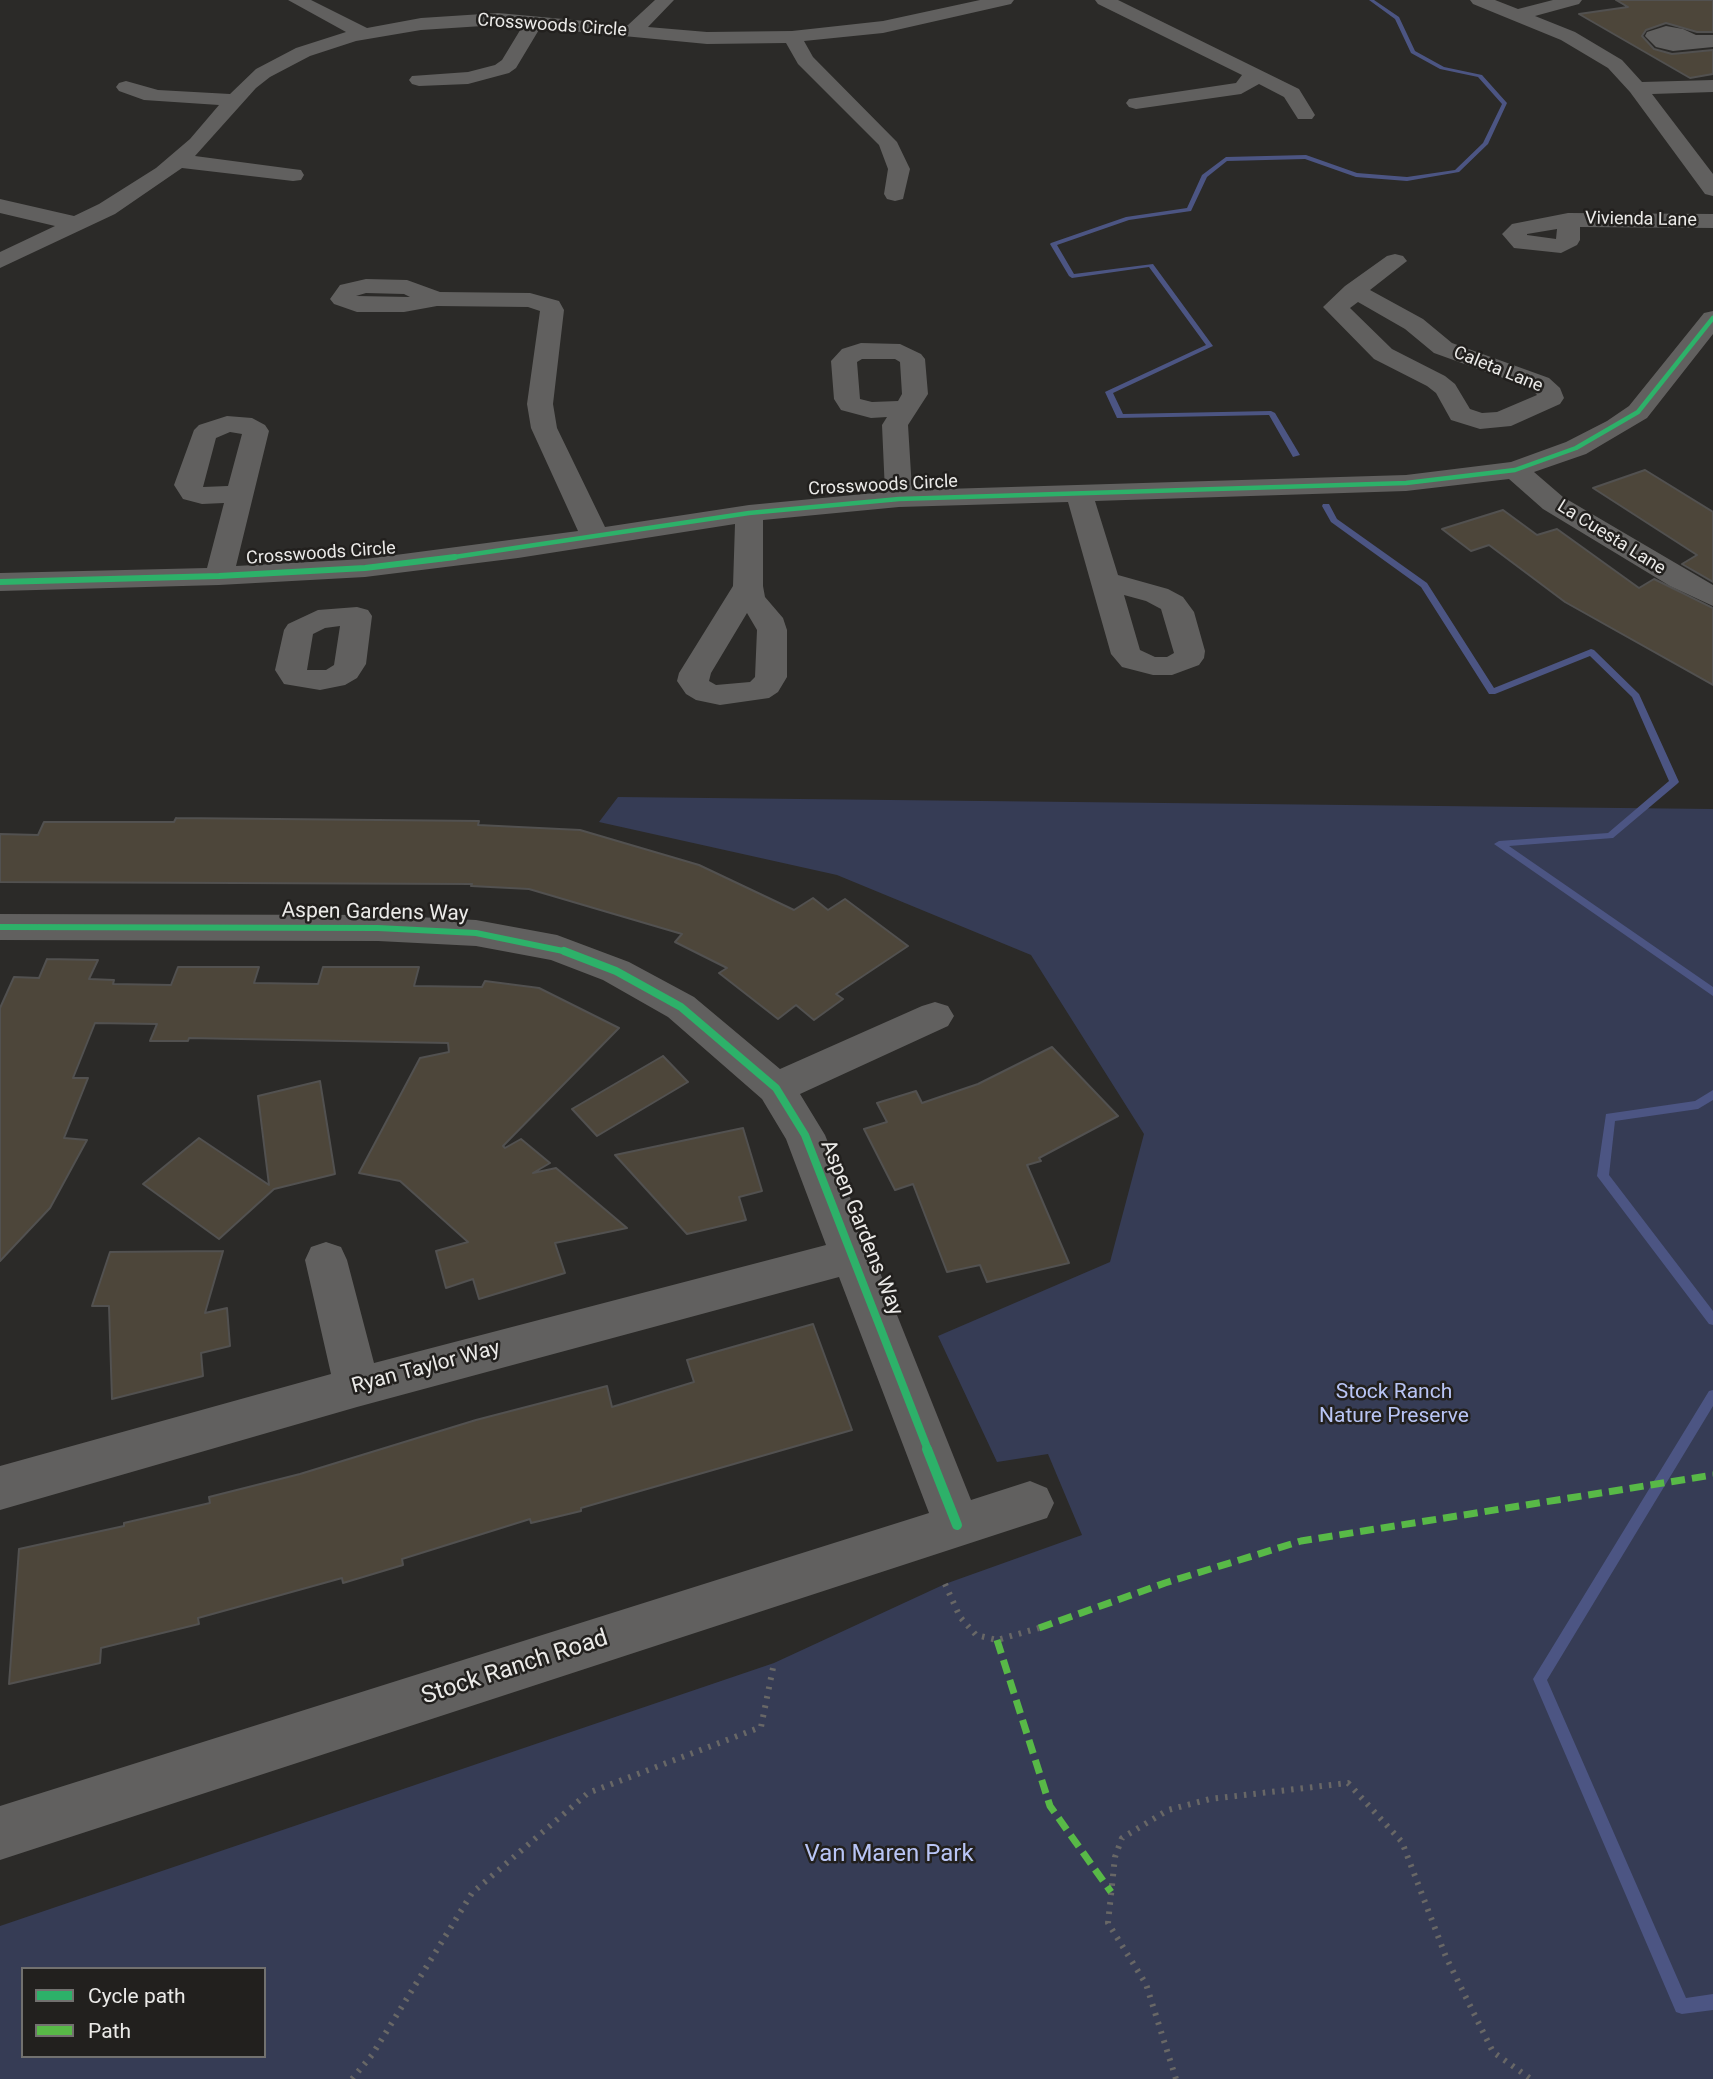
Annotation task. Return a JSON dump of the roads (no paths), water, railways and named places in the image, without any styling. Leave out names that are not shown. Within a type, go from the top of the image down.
[{"type":"street","points":[[297,0],[364,34]]},
{"type":"street","points":[[632,32],[665,0]]},
{"type":"street","name":"Crosswoods Circle","points":[[0,261],[77,224],[133,193],[179,161],[234,100],[264,73],[292,57],[364,34],[415,25],[470,20],[535,21],[707,38],[792,37],[883,27],[1005,0]]},
{"type":"street","points":[[1104,0],[1292,93],[1305,115]]},
{"type":"street","points":[[1487,3],[1518,8],[1573,0]]},
{"type":"street","points":[[415,25],[411,12],[441,4]]},
{"type":"street","points":[[1518,8],[1596,50],[1615,64],[1637,88],[1713,189]]},
{"type":"street","points":[[1700,20],[1682,24],[1685,37],[1713,41]]},
{"type":"street","points":[[419,80],[468,78],[502,69],[509,64],[535,21]]},
{"type":"street","points":[[792,37],[805,60],[887,142],[895,155],[899,170],[895,194]]},
{"type":"street","points":[[1136,103],[1241,88],[1249,83],[1253,73]]},
{"type":"street","points":[[1637,88],[1713,86]]},
{"type":"street","points":[[127,87],[151,96],[234,100]]},
{"type":"street","points":[[179,161],[293,175]]},
{"type":"street","points":[[0,206],[77,224]]},
{"type":"street","name":"Vivienda Lane","points":[[1568,220],[1713,221]]},
{"type":"street","name":"Caleta Lane","points":[[1357,292],[1335,307],[1383,354],[1446,388],[1461,414],[1491,421],[1537,406],[1551,398],[1547,388],[1443,348],[1414,324],[1357,292],[1353,290],[1395,261]]},
{"type":"street","points":[[437,299],[530,300],[550,306],[552,310],[540,404],[544,428],[595,536]]},
{"type":"street","name":"Crosswoods Circle","points":[[0,582],[219,576],[365,568],[450,559],[749,513],[900,499],[1406,483],[1516,470],[1577,427],[1638,412],[1713,318]]},
{"type":"street","name":"Caleta Lane","points":[[1537,406],[1577,427]]},
{"type":"street","points":[[900,499],[895,425],[905,409]]},
{"type":"street","name":"La Cuesta Lane","points":[[1516,470],[1553,503],[1713,597]]},
{"type":"street","points":[[1079,493],[1105,582]]},
{"type":"street","points":[[219,576],[240,495]]},
{"type":"street","points":[[748,586],[749,513]]},
{"type":"street","points":[[357,616],[365,568]]},
{"type":"street","name":"Aspen Gardens Way","points":[[0,928],[378,928],[476,933],[557,948],[616,971],[681,1007],[776,1088],[805,1135],[957,1525]]},
{"type":"street","points":[[776,1088],[935,1016]]},
{"type":"street","name":"Ryan Taylor Way","points":[[0,1488],[357,1387],[854,1255]]},
{"type":"street","points":[[326,1260],[357,1387]]},
{"type":"street","name":"Stock Ranch Road","points":[[0,1833],[1030,1503]]},
{"type":"waterway","points":[[1296,455],[1271,413],[1120,416],[1109,392],[1210,346],[1151,265],[1072,276],[1053,244],[1128,218],[1189,210],[1204,176],[1226,159],[1306,157],[1356,175],[1407,179],[1457,171],[1485,144],[1505,104],[1480,76],[1442,68],[1413,52],[1397,18],[1371,0]]},
{"type":"waterway","points":[[1326,506],[1334,520],[1424,585],[1492,692],[1591,652],[1636,696],[1674,782],[1610,836],[1499,844],[1713,992]]},
{"type":"waterway","points":[[1713,1094],[1698,1105],[1610,1117],[1603,1176],[1713,1320]]},
{"type":"waterway","points":[[1713,1395],[1540,1679],[1682,2006],[1713,2002]]},
{"type":"park label","name":"Stock Ranch Nature Preserve","points":[[1394,1405]]},
{"type":"park label","name":"Van Maren Park","points":[[889,1855]]}]
